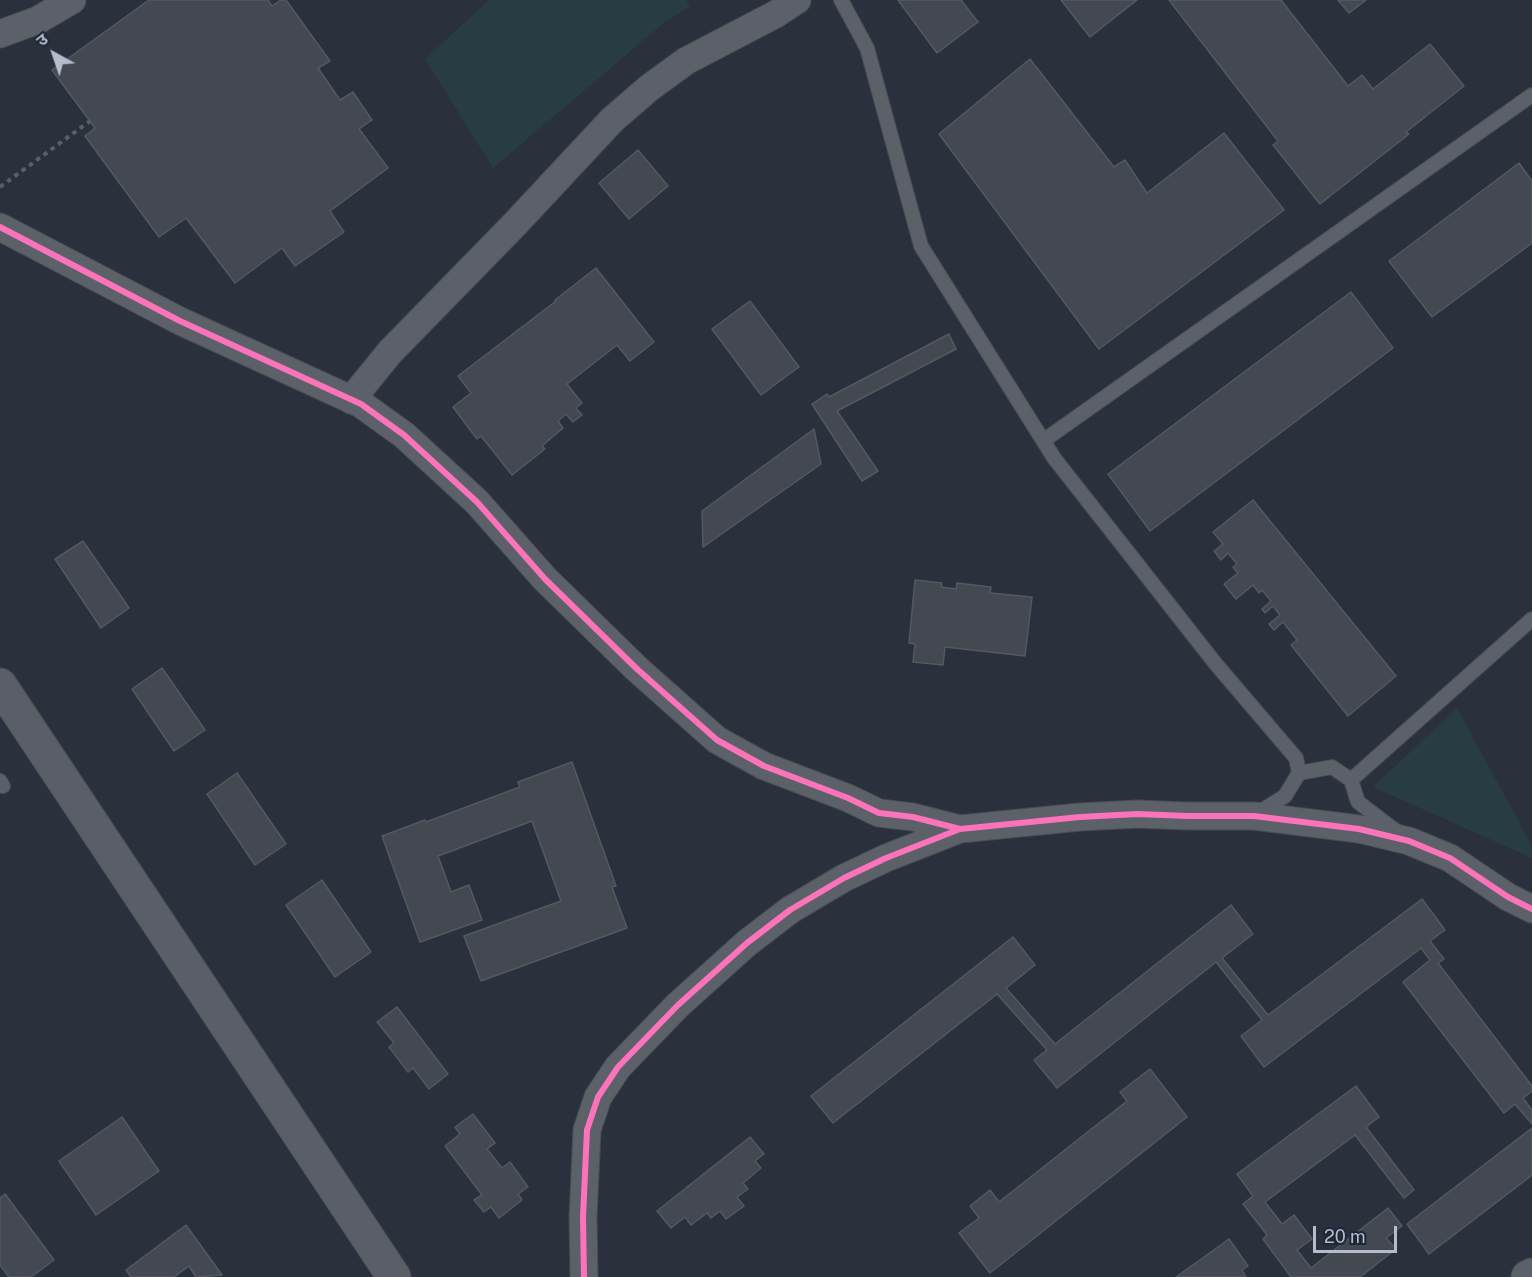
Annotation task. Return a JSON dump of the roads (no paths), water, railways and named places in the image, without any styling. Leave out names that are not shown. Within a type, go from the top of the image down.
[{"type":"main road","points":[[0,685],[394,1277]]},
{"type":"street","points":[[0,34],[38,20],[72,0]]},
{"type":"street","points":[[351,400],[390,352],[515,224],[612,120],[649,88],[686,61],[776,14],[797,0]]},
{"type":"street","points":[[0,227],[180,321],[361,404],[404,435],[469,495],[545,579],[637,669],[717,740],[764,766],[848,798],[879,813],[914,817],[960,829]]},
{"type":"street","points":[[584,1277],[583,1217],[587,1130],[598,1097],[618,1067],[678,1005],[747,943],[790,910],[844,878],[886,858],[960,829],[1080,817],[1137,814],[1254,816],[1359,829],[1409,841],[1450,858],[1508,897],[1532,909]]},
{"type":"street","points":[[1528,1277],[1532,1275]]},
{"type":"lane","points":[[841,0],[867,48],[921,246],[1054,458],[1215,663],[1296,758],[1299,772],[1285,796],[1254,816]]},
{"type":"lane","points":[[1043,441],[1532,95]]},
{"type":"lane","points":[[1351,780],[1532,619]]},
{"type":"lane","points":[[1299,772],[1332,767],[1351,780],[1358,802],[1409,841]]}]
